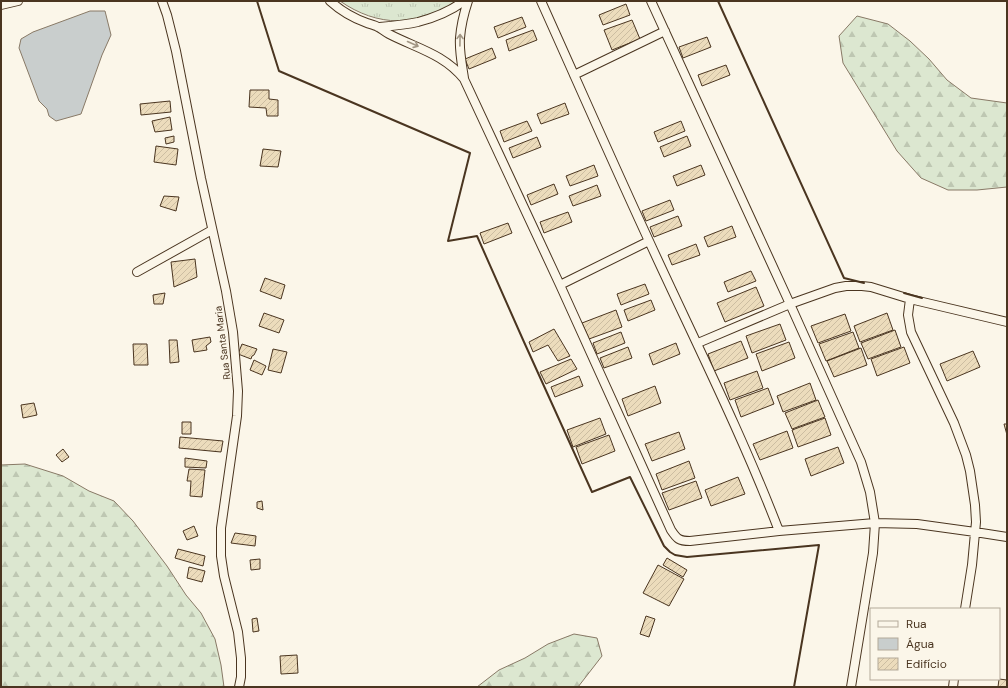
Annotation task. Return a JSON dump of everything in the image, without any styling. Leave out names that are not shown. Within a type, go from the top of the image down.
[{"type":"street","points":[[1,5],[18,1]]},
{"type":"street","name":"Rua Santa Maria","points":[[162,1],[173,36],[201,178],[226,291],[233,332],[238,391],[237,416],[221,528],[221,556],[224,576],[238,632],[241,658],[239,687]]},
{"type":"street","points":[[330,1],[347,14],[378,27],[443,59],[455,68],[464,79],[560,285],[674,536],[682,540],[690,541],[779,531],[875,523],[917,524],[1007,538]]},
{"type":"street","points":[[378,27],[419,22],[441,14],[464,1]]},
{"type":"street","points":[[464,79],[460,39],[462,21],[468,1]]},
{"type":"street","points":[[541,1],[649,241],[698,343],[767,500],[779,531]]},
{"type":"street","points":[[651,1],[861,462],[870,492],[875,523],[873,553],[851,687]]},
{"type":"street","points":[[574,75],[664,31]]},
{"type":"street","points":[[137,272],[212,230]]},
{"type":"street","points":[[560,285],[649,241]]},
{"type":"street","points":[[698,343],[790,304],[835,288],[854,285],[871,287],[910,299],[1007,322]]},
{"type":"street","points":[[910,299],[908,314],[911,332],[954,423],[969,466],[975,505],[975,532],[965,608]]},
{"type":"green space","points":[[340,1],[456,1],[442,10],[427,16],[413,20],[398,21],[383,20],[369,16],[354,10]]},
{"type":"green space","points":[[857,16],[888,24],[910,41],[929,59],[947,80],[971,98],[1007,103],[1007,187],[977,190],[948,190],[921,178],[897,151],[843,63],[839,36]]},
{"type":"green space","points":[[25,464],[63,476],[89,491],[114,501],[133,521],[167,566],[186,595],[201,613],[215,639],[224,687],[1,687],[1,465]]},
{"type":"green space","points":[[574,634],[597,638],[602,656],[578,687],[477,687],[499,670],[525,658],[548,644]]},
{"type":"water","points":[[90,11],[105,11],[111,35],[102,55],[81,114],[56,121],[49,116],[47,109],[39,101],[19,48],[21,39],[33,32]]},
{"type":"building","points":[[626,4],[630,15],[603,25],[599,15]]},
{"type":"building","points":[[522,17],[526,27],[498,38],[494,27]]},
{"type":"building","points":[[632,20],[640,39],[612,50],[604,30]]},
{"type":"building","points":[[533,30],[537,40],[509,51],[506,40]]},
{"type":"building","points":[[707,37],[711,47],[683,58],[679,47]]},
{"type":"building","points":[[492,48],[496,58],[469,69],[465,59]]},
{"type":"building","points":[[726,65],[730,75],[702,86],[698,75]]},
{"type":"building","points":[[250,90],[269,90],[269,99],[278,100],[278,116],[267,116],[266,108],[249,107]]},
{"type":"building","points":[[170,101],[171,112],[141,115],[140,104]]},
{"type":"building","points":[[565,103],[569,114],[541,124],[537,114]]},
{"type":"building","points":[[170,117],[172,130],[155,132],[152,121]]},
{"type":"building","points":[[527,121],[532,131],[504,142],[500,131]]},
{"type":"building","points":[[681,121],[685,131],[658,142],[654,132]]},
{"type":"building","points":[[174,136],[174,142],[166,144],[165,138]]},
{"type":"building","points":[[687,136],[691,146],[664,157],[660,147]]},
{"type":"building","points":[[537,137],[541,147],[513,158],[509,148]]},
{"type":"building","points":[[156,146],[178,149],[176,165],[154,162]]},
{"type":"building","points":[[263,149],[281,151],[278,167],[260,166]]},
{"type":"building","points":[[594,165],[598,176],[570,186],[566,176]]},
{"type":"building","points":[[701,165],[705,175],[677,186],[673,176]]},
{"type":"building","points":[[554,184],[558,194],[531,205],[527,195]]},
{"type":"building","points":[[597,185],[601,196],[573,206],[569,196]]},
{"type":"building","points":[[164,196],[179,197],[176,211],[160,206]]},
{"type":"building","points":[[670,200],[674,210],[646,221],[642,211]]},
{"type":"building","points":[[568,212],[572,222],[544,233],[540,222]]},
{"type":"building","points":[[678,216],[682,226],[654,237],[650,227]]},
{"type":"building","points":[[508,223],[512,233],[484,244],[480,233]]},
{"type":"building","points":[[732,226],[736,237],[708,247],[704,237]]},
{"type":"building","points":[[696,244],[700,255],[672,265],[668,255]]},
{"type":"building","points":[[195,259],[197,277],[174,287],[171,262]]},
{"type":"building","points":[[751,271],[756,281],[728,292],[724,282]]},
{"type":"building","points":[[265,278],[285,285],[281,299],[260,291]]},
{"type":"building","points":[[645,284],[649,294],[621,305],[617,294]]},
{"type":"building","points":[[756,287],[764,306],[725,322],[717,303]]},
{"type":"building","points":[[165,293],[163,304],[154,304],[153,295]]},
{"type":"building","points":[[651,300],[655,310],[628,321],[624,310]]},
{"type":"building","points":[[616,310],[622,327],[589,339],[582,323]]},
{"type":"building","points":[[264,313],[284,320],[279,333],[259,326]]},
{"type":"building","points":[[887,313],[893,330],[860,342],[854,326]]},
{"type":"building","points":[[845,314],[851,331],[818,343],[811,326]]},
{"type":"building","points":[[780,324],[786,340],[752,353],[746,336]]},
{"type":"building","points":[[554,329],[570,356],[558,361],[548,345],[533,352],[529,342]]},
{"type":"building","points":[[895,330],[901,347],[868,359],[861,343]]},
{"type":"building","points":[[621,332],[625,343],[597,354],[593,343]]},
{"type":"building","points":[[853,332],[859,348],[826,361],[819,344]]},
{"type":"building","points":[[210,337],[211,342],[206,346],[207,350],[194,352],[192,340]]},
{"type":"building","points":[[169,340],[177,340],[179,362],[170,363]]},
{"type":"building","points":[[741,341],[748,358],[714,371],[708,354]]},
{"type":"building","points":[[789,342],[795,358],[762,371],[756,354]]},
{"type":"building","points":[[676,343],[680,354],[653,365],[649,354]]},
{"type":"building","points":[[133,344],[147,344],[148,365],[134,365]]},
{"type":"building","points":[[242,344],[257,349],[251,359],[238,354]]},
{"type":"building","points":[[628,347],[632,358],[604,368],[600,358]]},
{"type":"building","points":[[904,347],[910,363],[877,376],[871,359]]},
{"type":"building","points":[[861,348],[867,365],[834,377],[827,361]]},
{"type":"building","points":[[273,349],[287,352],[281,373],[268,370]]},
{"type":"building","points":[[973,351],[980,367],[947,381],[940,364]]},
{"type":"building","points":[[571,359],[577,369],[546,384],[540,372]]},
{"type":"building","points":[[254,360],[266,366],[262,375],[250,370]]},
{"type":"building","points":[[757,371],[763,388],[730,400],[724,383]]},
{"type":"building","points":[[579,376],[583,386],[555,397],[551,387]]},
{"type":"building","points":[[810,383],[816,400],[783,412],[777,396]]},
{"type":"building","points":[[655,386],[661,403],[628,416],[622,399]]},
{"type":"building","points":[[768,388],[774,404],[741,417],[735,400]]},
{"type":"building","points":[[818,400],[825,417],[792,429],[785,413]]},
{"type":"building","points":[[34,403],[37,415],[23,418],[21,405]]},
{"type":"building","points":[[600,418],[606,434],[573,447],[567,430]]},
{"type":"building","points":[[825,418],[831,435],[798,447],[792,430]]},
{"type":"building","points":[[182,422],[191,422],[191,434],[182,434]]},
{"type":"building","points":[[1004,424],[1007,424],[1007,435]]},
{"type":"building","points":[[787,431],[793,448],[760,460],[753,444]]},
{"type":"building","points":[[679,432],[685,449],[652,461],[645,444]]},
{"type":"building","points":[[609,435],[615,451],[582,464],[576,447]]},
{"type":"building","points":[[180,437],[223,441],[221,452],[179,448]]},
{"type":"building","points":[[838,447],[844,463],[811,476],[805,459]]},
{"type":"building","points":[[63,449],[69,457],[62,462],[56,455]]},
{"type":"building","points":[[185,458],[207,461],[206,468],[185,467]]},
{"type":"building","points":[[689,461],[695,478],[662,490],[656,474]]},
{"type":"building","points":[[189,469],[205,470],[202,497],[190,496],[191,481],[187,481]]},
{"type":"building","points":[[738,477],[745,494],[711,506],[705,490]]},
{"type":"building","points":[[696,481],[702,498],[669,510],[662,493]]},
{"type":"building","points":[[262,501],[263,510],[257,508],[257,502]]},
{"type":"building","points":[[194,526],[198,536],[187,540],[183,531]]},
{"type":"building","points":[[235,533],[256,536],[255,546],[231,543]]},
{"type":"building","points":[[178,549],[205,556],[203,566],[175,558]]},
{"type":"building","points":[[667,558],[687,570],[683,577],[663,565]]},
{"type":"building","points":[[260,559],[260,569],[251,570],[250,560]]},
{"type":"building","points":[[658,565],[684,579],[669,606],[643,593]]},
{"type":"building","points":[[189,567],[205,571],[202,582],[187,578]]},
{"type":"building","points":[[646,616],[655,619],[649,637],[640,634]]},
{"type":"building","points":[[257,618],[259,631],[253,632],[252,619]]},
{"type":"building","points":[[297,655],[298,673],[281,674],[280,656]]},
{"type":"building","points":[[1000,679],[1007,680],[1007,687],[998,687]]},
{"type":"wall","points":[[257,1],[279,71],[470,153],[448,241],[477,236],[592,492],[630,477],[664,546],[675,555],[687,557],[819,545],[794,687]]},
{"type":"wall","points":[[718,1],[844,278],[864,283]]},
{"type":"wall","points":[[904,293],[922,298]]}]
